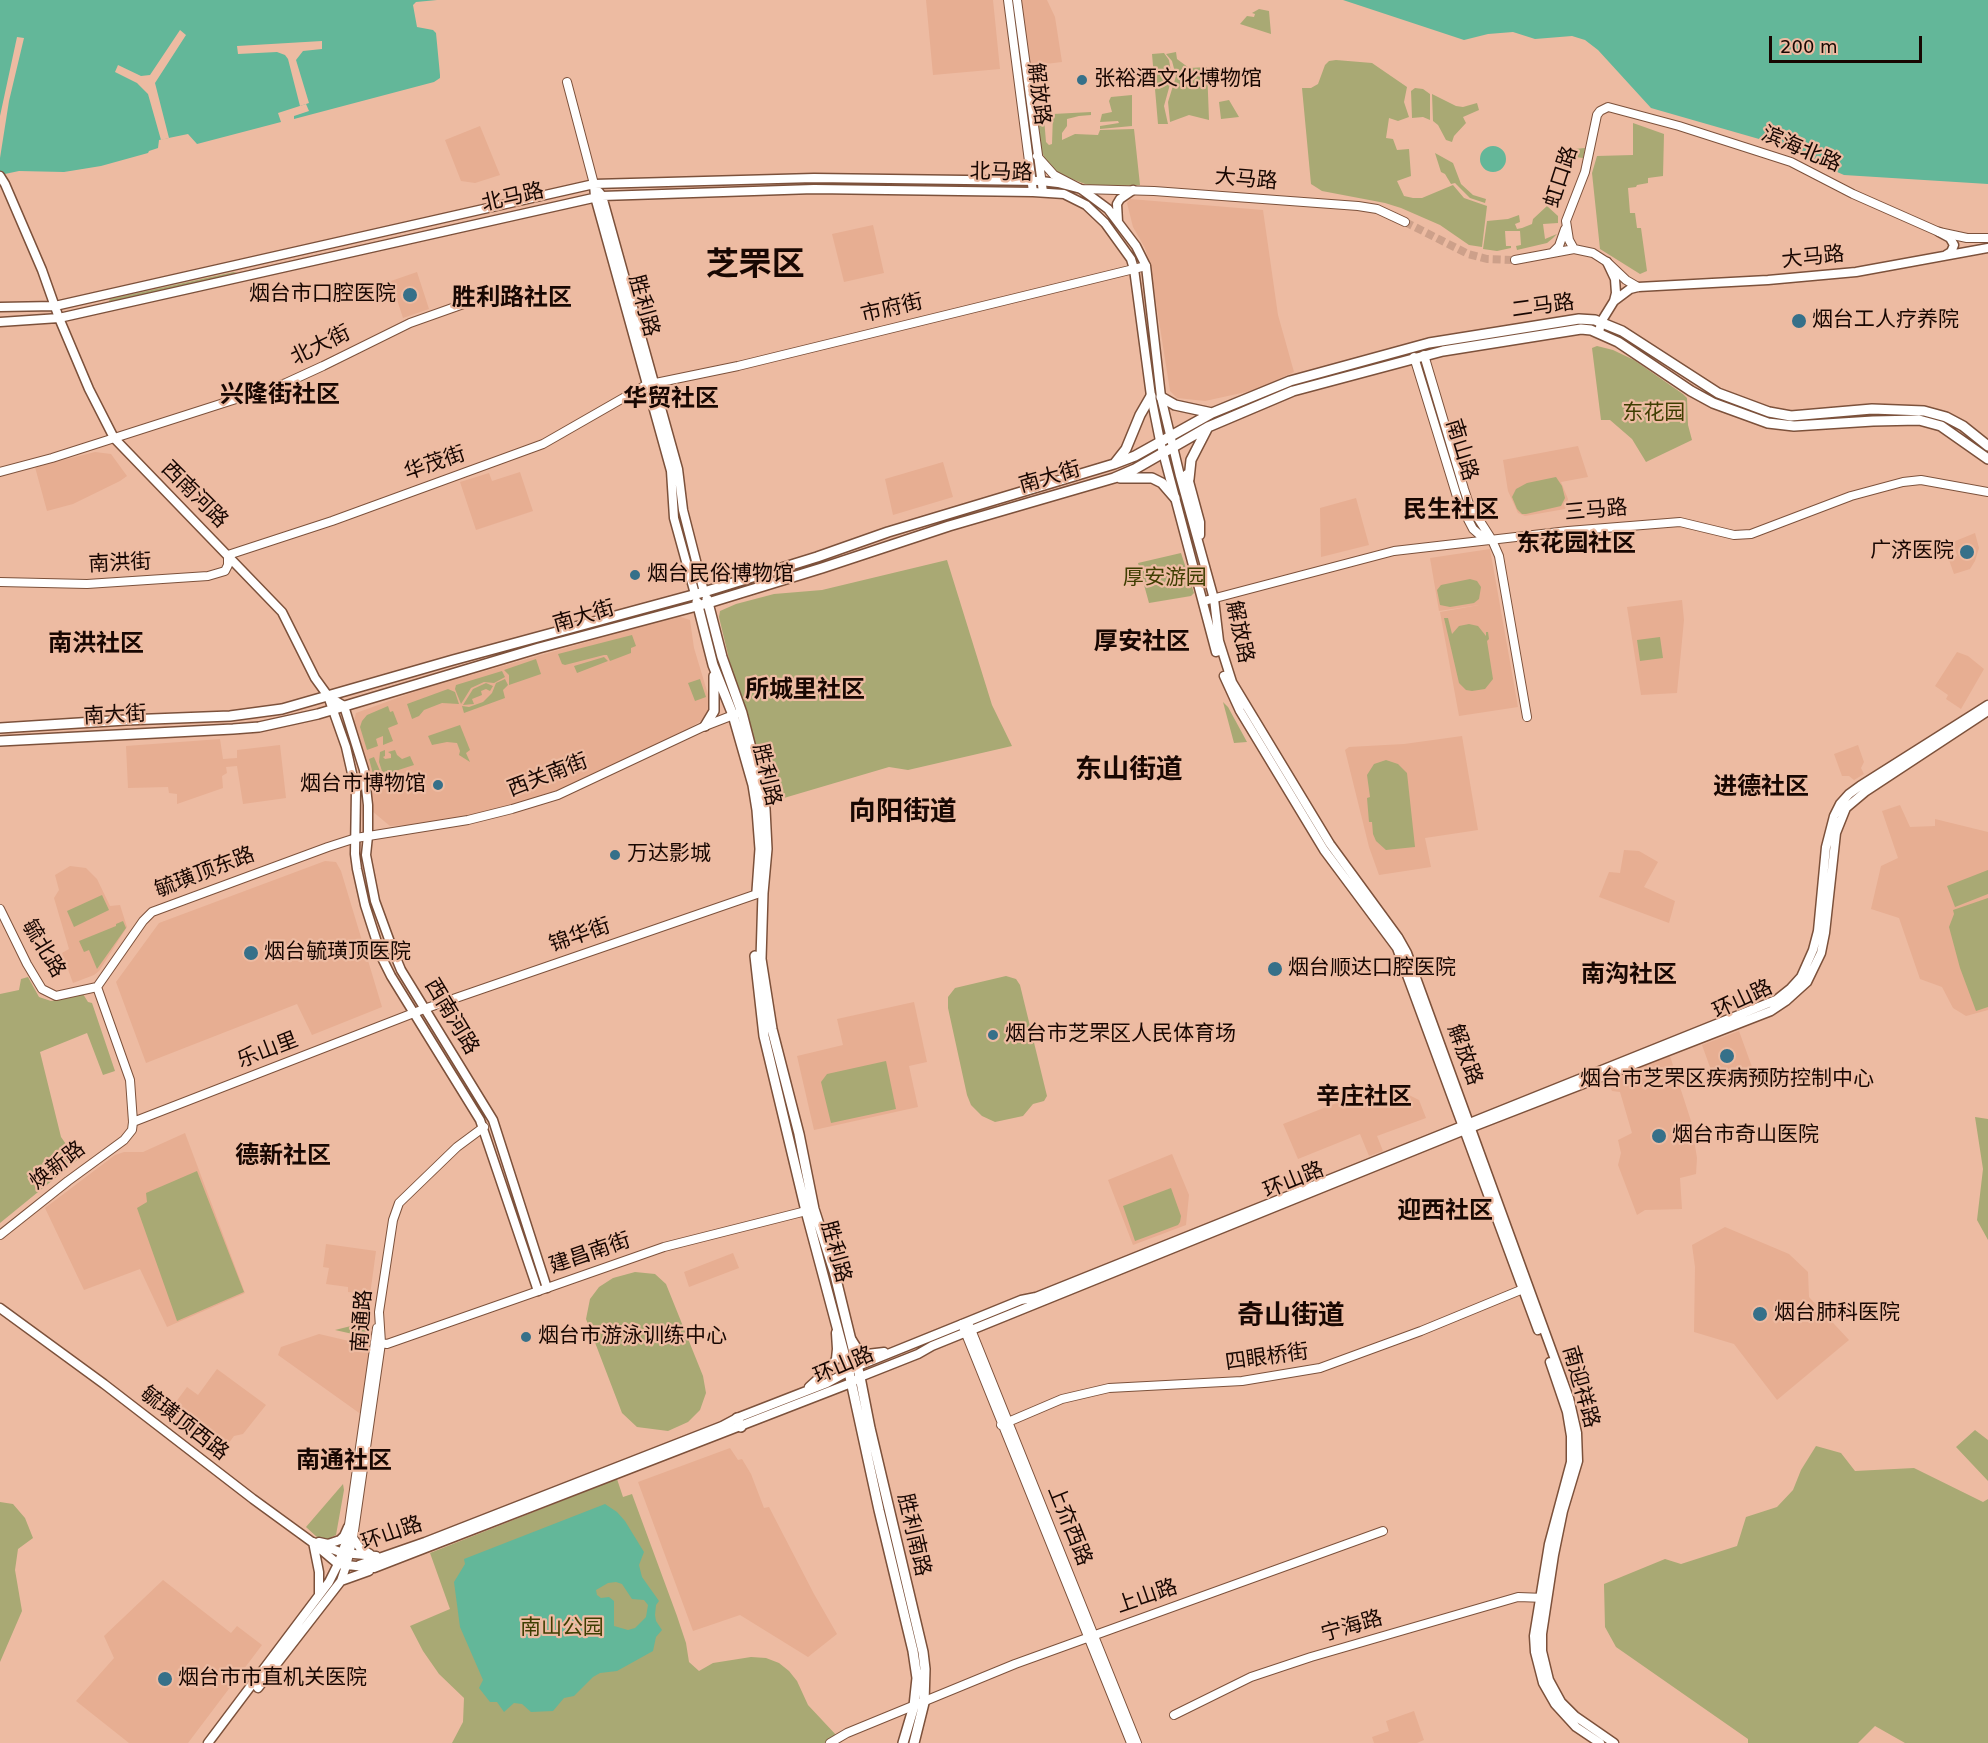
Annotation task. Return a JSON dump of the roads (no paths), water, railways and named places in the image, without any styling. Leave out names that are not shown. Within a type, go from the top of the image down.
[{"type":"main road","name":"西南河路","points":[[0,176],[42,270],[59,318],[89,389],[114,438],[282,612],[315,678],[339,707],[364,770],[368,805],[366,855],[375,901],[401,970],[493,1120],[548,1288]]},
{"type":"main road","name":"北马路","points":[[0,307],[55,306],[594,184],[814,178],[1041,181]]},
{"type":"main road","name":"解放路","points":[[1041,181],[1081,189],[1108,209],[1136,246],[1146,266],[1161,397],[1214,599],[1219,641],[1232,682],[1330,844],[1403,945],[1467,1126]]},
{"type":"main road","name":"胜利路","points":[[594,184],[649,384],[659,398],[678,469],[683,510],[700,593],[698,605],[713,665],[737,714],[760,783],[765,808],[767,849],[761,959],[772,1029],[799,1134],[810,1210],[834,1271],[860,1377]]},
{"type":"main road","name":"北马路","points":[[0,322],[59,318],[441,234],[598,196],[814,189],[1043,192]]},
{"type":"main road","points":[[1118,223],[1117,204],[1133,190]]},
{"type":"main road","name":"解放路","points":[[1043,192],[1072,197],[1086,206],[1105,223],[1125,249],[1134,268],[1150,396],[1162,453],[1204,601],[1213,642],[1227,683],[1240,711],[1324,850],[1397,948],[1467,1126]]},
{"type":"main road","points":[[1937,258],[1951,252],[1954,248],[1952,241],[1940,232]]},
{"type":"main road","name":"大马路","points":[[1614,301],[1630,289],[1638,287],[1810,277],[1856,272],[1988,248]]},
{"type":"main road","points":[[1599,333],[1601,322],[1614,301],[1616,293],[1615,279],[1607,262]]},
{"type":"main road","name":"二马路","points":[[1160,441],[1212,413],[1290,381],[1430,343],[1579,319],[1601,322],[1634,338],[1718,393],[1769,412],[1791,416],[1872,409],[1924,411],[1946,417],[1963,426],[1988,446]]},
{"type":"main road","name":"二马路","points":[[1162,453],[1174,450],[1208,427],[1293,391],[1419,356],[1581,329],[1599,333],[1636,352],[1682,385],[1713,403],[1768,423],[1794,426],[1919,420],[1941,426],[1988,459]]},
{"type":"main road","points":[[1114,464],[1126,448],[1150,396]]},
{"type":"main road","points":[[1161,397],[1175,405],[1212,413]]},
{"type":"main road","points":[[1189,479],[1191,460],[1208,427]]},
{"type":"main road","name":"南大街","points":[[0,728],[230,716],[282,710],[464,657],[700,593],[817,557],[888,532],[1114,464],[1135,456],[1160,441]]},
{"type":"main road","points":[[1174,450],[1189,479],[1200,522],[1200,547]]},
{"type":"main road","name":"南大街","points":[[0,741],[260,727],[339,707],[538,648],[708,603],[949,526],[1114,478],[1136,469],[1162,453]]},
{"type":"main road","points":[[1114,478],[1152,478],[1162,483],[1175,498]]},
{"type":"main road","name":"胜利路","points":[[700,593],[708,603],[737,714],[757,810],[760,849],[755,959],[764,1035],[810,1210],[851,1383]]},
{"type":"main road","points":[[705,726],[712,716],[715,704],[713,665]]},
{"type":"main road","name":"环山路","points":[[342,1565],[364,1564],[722,1426],[739,1423],[858,1366],[965,1322],[1021,1300],[1036,1297],[1769,1004],[1782,996],[1801,977],[1813,950],[1818,931],[1826,847],[1833,816],[1840,804],[1848,794],[1988,705]]},
{"type":"main road","name":"西南河路","points":[[339,707],[356,791],[355,854],[359,882],[382,958],[484,1127],[538,1291]]},
{"type":"main road","name":"环山路","points":[[342,1565],[375,1568],[739,1423],[851,1383],[860,1377],[1467,1126],[1771,1011],[1807,982],[1821,952],[1835,841],[1846,808],[1865,792],[1988,711]]},
{"type":"main road","name":"南通路","points":[[484,1127],[493,1120]]},
{"type":"main road","name":"南迎祥路","points":[[1467,1126],[1526,1287],[1563,1400],[1571,1436],[1572,1452],[1569,1472],[1553,1526],[1543,1597],[1534,1636],[1535,1652],[1543,1683],[1561,1712],[1576,1727],[1600,1743]]},
{"type":"main road","name":"毓璜顶西路","points":[[0,1308],[342,1565]]},
{"type":"main road","points":[[790,1397],[815,1383],[831,1368],[837,1349],[835,1321]]},
{"type":"main road","points":[[850,1335],[857,1348],[867,1354],[908,1347]]},
{"type":"main road","name":"胜利南路","points":[[860,1377],[923,1652],[924,1703]]},
{"type":"main road","name":"胜利南路","points":[[851,1383],[913,1651],[917,1678],[914,1743]]},
{"type":"main road","points":[[318,1597],[319,1572],[312,1542],[334,1542],[344,1536],[348,1527]]},
{"type":"main road","points":[[353,1538],[360,1548],[368,1553],[381,1556]]},
{"type":"main road","name":"环山路","points":[[312,1542],[346,1553],[381,1556]]},
{"type":"main road","points":[[341,1581],[342,1565]]},
{"type":"main road","points":[[208,1743],[342,1565]]},
{"type":"main road","points":[[215,1743],[341,1581],[375,1568]]},
{"type":"main road","name":"南迎祥路","points":[[1543,1597],[1542,1651],[1549,1680],[1562,1702],[1575,1716],[1614,1743]]},
{"type":"main road","points":[[916,1712],[924,1703]]},
{"type":"main road","name":"胜利南路","points":[[903,1743],[916,1712]]},
{"type":"street","name":"解放路","points":[[1008,0],[1033,192]]},
{"type":"street","name":"解放路","points":[[1017,0],[1043,192]]},
{"type":"street","name":"胜利路","points":[[567,82],[594,184]]},
{"type":"street","name":"滨海北路","points":[[1598,115],[1602,109],[1610,108],[1751,148],[1791,162],[1853,194],[1940,232],[1967,238],[1988,238]]},
{"type":"street","name":"虹口路","points":[[1574,249],[1569,240],[1566,221],[1585,172],[1598,115]]},
{"type":"street","name":"大马路","points":[[1037,156],[1054,175],[1081,189],[1133,190],[1358,206],[1377,209],[1405,222]]},
{"type":"street","points":[[1072,197],[1081,189]]},
{"type":"street","points":[[1553,252],[1564,236],[1566,221]]},
{"type":"street","points":[[1515,260],[1574,249],[1593,253],[1638,287]]},
{"type":"street","name":"市府街","points":[[649,384],[738,366],[1146,266]]},
{"type":"street","name":"北大街","points":[[0,472],[286,383],[410,323],[472,300]]},
{"type":"street","name":"南山路","points":[[1419,356],[1458,500],[1473,529],[1481,536],[1492,540]]},
{"type":"street","name":"华茂街","points":[[228,555],[332,521],[428,484],[543,444],[649,384]]},
{"type":"street","name":"三马路","points":[[1204,601],[1376,554],[1568,531],[1680,522],[1734,535],[1751,534],[1851,496],[1903,482],[1921,480],[1988,492]]},
{"type":"street","points":[[1492,540],[1499,556],[1527,717]]},
{"type":"street","name":"南洪街","points":[[0,582],[87,584],[208,576],[225,571],[228,566],[228,555]]},
{"type":"street","name":"西关南街","points":[[356,838],[468,820],[558,795],[705,726],[737,714]]},
{"type":"street","name":"毓璜顶东路","points":[[98,987],[143,921],[152,912],[356,838]]},
{"type":"street","name":"锦华街","points":[[415,1013],[757,894]]},
{"type":"street","name":"毓北路","points":[[0,909],[42,989],[56,996],[98,987]]},
{"type":"street","points":[[98,987],[127,1068],[133,1122]]},
{"type":"street","name":"乐山里","points":[[133,1122],[415,1013]]},
{"type":"street","name":"焕新路","points":[[0,1235],[124,1140],[132,1130],[133,1122]]},
{"type":"street","name":"南通路","points":[[346,1553],[353,1538],[381,1343],[379,1312],[393,1220],[399,1203],[457,1147],[484,1127]]},
{"type":"street","name":"建昌南街","points":[[381,1343],[387,1344],[664,1247],[810,1210]]},
{"type":"street","name":"四眼桥街","points":[[1005,1424],[1062,1399],[1109,1388],[1242,1381],[1320,1368],[1421,1331],[1526,1287]]},
{"type":"street","points":[[342,1565],[346,1553],[379,1312]]},
{"type":"street","name":"上夼西路","points":[[965,1322],[1091,1636],[1137,1743]]},
{"type":"street","name":"上山路","points":[[924,1703],[1015,1664],[1383,1531]]},
{"type":"street","name":"宁海路","points":[[1174,1715],[1251,1677],[1301,1661],[1518,1597],[1543,1597]]},
{"type":"street","name":"上夼西路","points":[[1091,1636],[1131,1743]]},
{"type":"street","points":[[830,1743],[847,1733],[916,1712]]},
{"type":"tunnel","points":[[1405,222],[1468,254],[1487,259],[1515,260]]},
{"type":"place","name":"张裕酒文化博物馆","points":[[1082,80]]},
{"type":"place","name":"烟台市口腔医院","points":[[410,295]]},
{"type":"place","name":"烟台工人疗养院","points":[[1799,321]]},
{"type":"place","name":"广济医院","points":[[1967,552]]},
{"type":"place","name":"烟台民俗博物馆","points":[[635,575]]},
{"type":"place","name":"烟台市博物馆","points":[[438,785]]},
{"type":"place","name":"万达影城","points":[[615,855]]},
{"type":"place","name":"烟台毓璜顶医院","points":[[251,953]]},
{"type":"place","name":"烟台顺达口腔医院","points":[[1275,969]]},
{"type":"place","name":"烟台市芝罘区人民体育场","points":[[993,1035]]},
{"type":"place","name":"烟台市芝罘区疾病预防控制中心","points":[[1727,1056]]},
{"type":"place","name":"烟台市奇山医院","points":[[1659,1136]]},
{"type":"place","name":"烟台肺科医院","points":[[1760,1314]]},
{"type":"place","name":"烟台市游泳训练中心","points":[[526,1337]]},
{"type":"place","name":"烟台市市直机关医院","points":[[165,1679]]},
{"type":"district","name":"芝罘区","points":[[755,266]]},
{"type":"district","name":"胜利路社区","points":[[512,299]]},
{"type":"district","name":"兴隆街社区","points":[[280,396]]},
{"type":"district","name":"华贸社区","points":[[671,400]]},
{"type":"district","name":"民生社区","points":[[1451,511]]},
{"type":"district","name":"东花园社区","points":[[1576,545]]},
{"type":"district","name":"厚安社区","points":[[1142,643]]},
{"type":"district","name":"南洪社区","points":[[96,645]]},
{"type":"district","name":"所城里社区","points":[[805,691]]},
{"type":"district","name":"东山街道","points":[[1129,771]]},
{"type":"district","name":"进德社区","points":[[1761,788]]},
{"type":"district","name":"向阳街道","points":[[903,813]]},
{"type":"district","name":"南沟社区","points":[[1629,976]]},
{"type":"district","name":"辛庄社区","points":[[1364,1098]]},
{"type":"district","name":"德新社区","points":[[283,1157]]},
{"type":"district","name":"迎西社区","points":[[1445,1212]]},
{"type":"district","name":"奇山街道","points":[[1291,1317]]},
{"type":"district","name":"南通社区","points":[[344,1462]]},
{"type":"park label","name":"东花园","points":[[1654,414]]},
{"type":"park label","name":"厚安游园","points":[[1165,579]]},
{"type":"park label","name":"南山公园","points":[[562,1629]]}]
